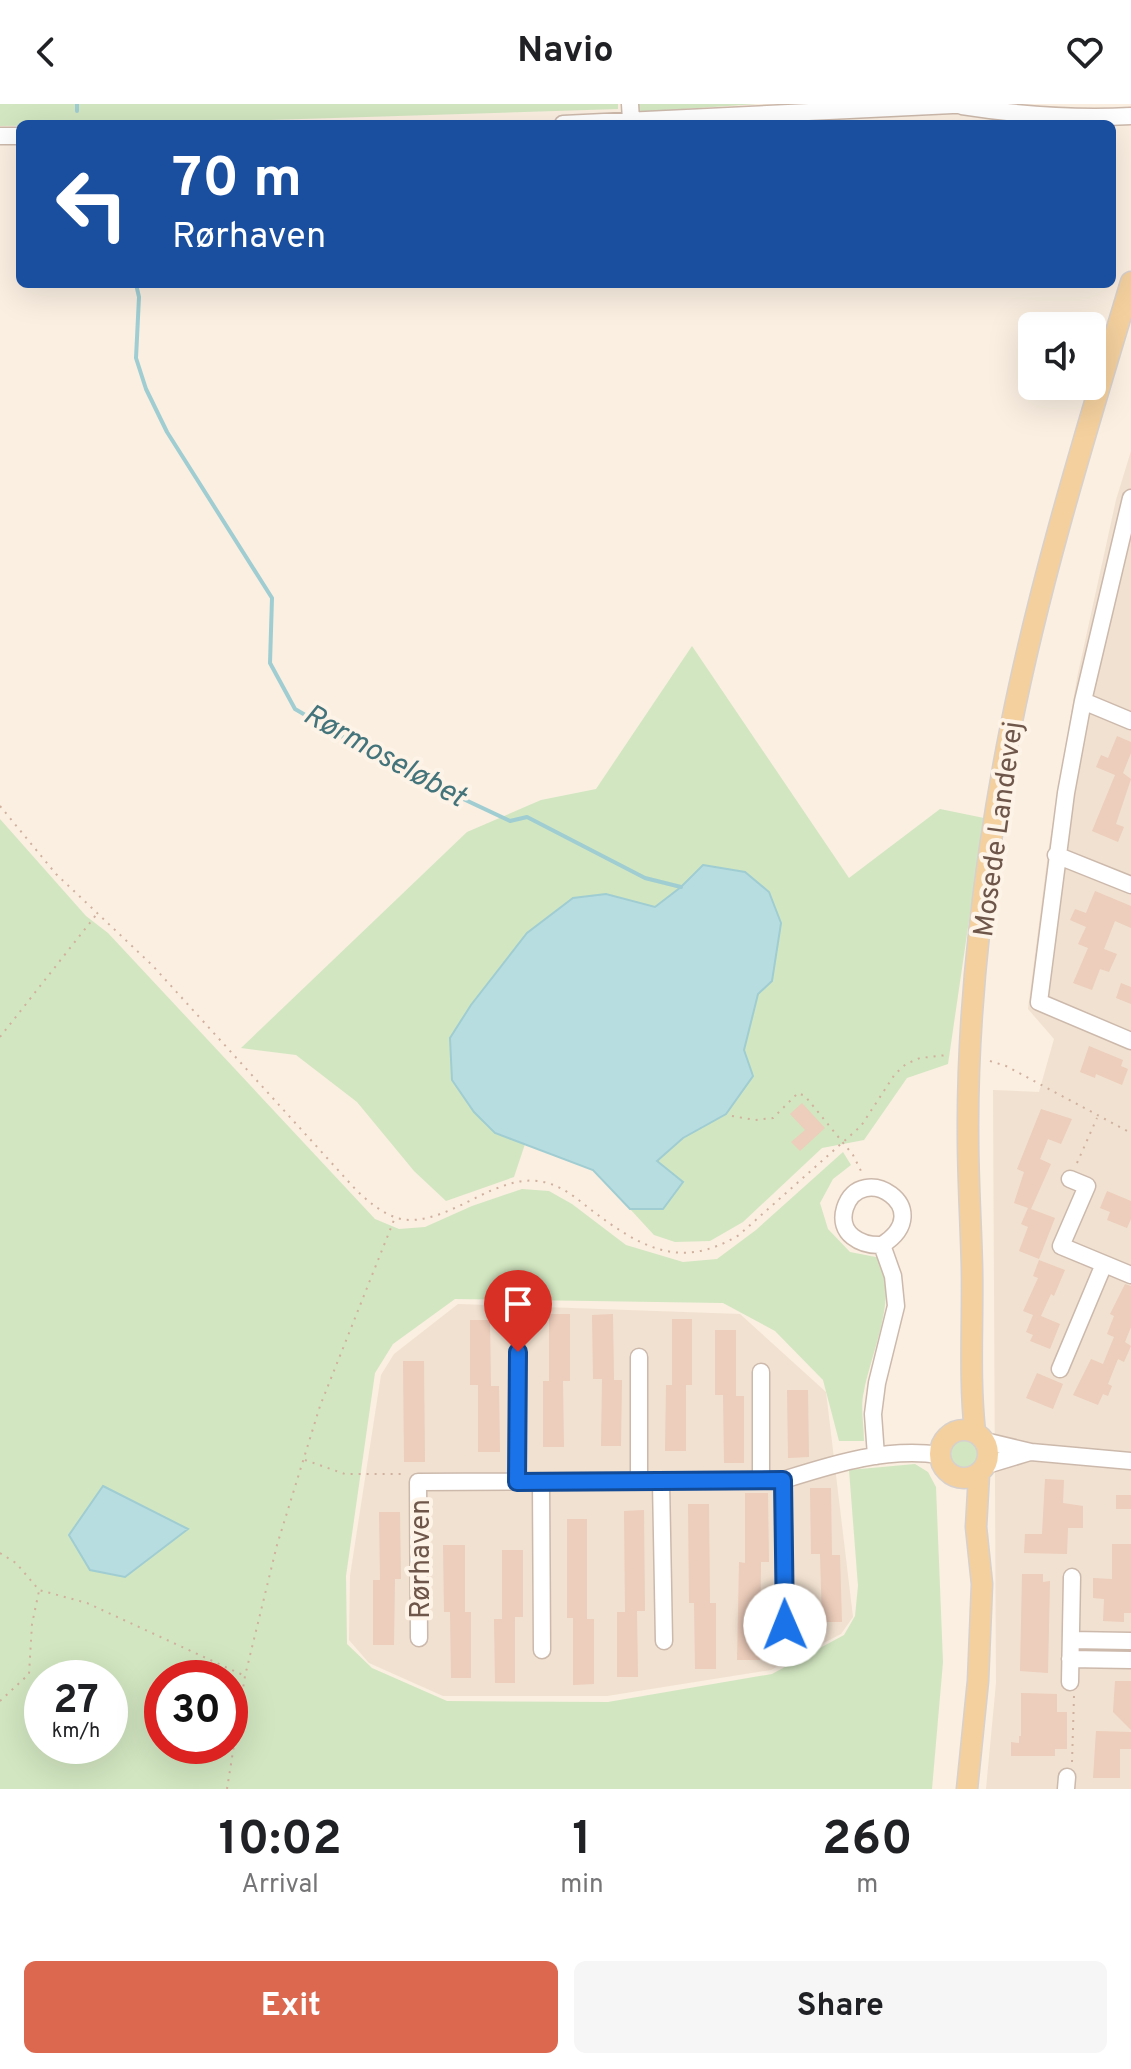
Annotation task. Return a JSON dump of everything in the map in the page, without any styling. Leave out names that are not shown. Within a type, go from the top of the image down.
[{"type":"main road","name":"Mosede Landevej","points":[[972,1435],[973,1301],[968,1133],[981,929],[994,828],[1032,628],[1131,282]]},
{"type":"main road","points":[[967,1789],[978,1681],[981,1598],[975,1472],[989,1453],[972,1435],[944,1441],[940,1455],[945,1470],[975,1472]]},
{"type":"street","points":[[586,120],[631,112],[967,105],[1021,115],[1085,118],[1131,116]]},
{"type":"street","points":[[1131,498],[1123,563],[1083,701],[1056,855],[1039,1002],[1131,1041]]},
{"type":"street","points":[[1083,701],[1131,721]]},
{"type":"street","points":[[1056,855],[1131,885]]},
{"type":"street","points":[[1070,1179],[1087,1186],[1061,1246],[1131,1275]]},
{"type":"street","points":[[865,1188],[880,1188],[894,1195],[902,1208],[902,1223],[895,1237],[882,1245],[867,1246],[853,1239],[845,1225],[844,1210],[852,1196],[865,1188]]},
{"type":"street","points":[[876,1456],[875,1399],[896,1306],[893,1276],[882,1245]]},
{"type":"street","points":[[1060,1369],[1104,1264]]},
{"type":"street","points":[[517,1482],[518,1352]]},
{"type":"street","points":[[639,1357],[639,1481]]},
{"type":"street","points":[[761,1372],[761,1480]]},
{"type":"street","points":[[972,1435],[1031,1452],[1131,1461]]},
{"type":"street","name":"Rørhaven","points":[[419,1638],[418,1482],[783,1480],[837,1463],[876,1456],[921,1452],[940,1455]]},
{"type":"street","points":[[975,1472],[1031,1452]]},
{"type":"street","points":[[783,1480],[785,1625]]},
{"type":"street","points":[[661,1481],[664,1641]]},
{"type":"street","points":[[541,1482],[542,1650]]},
{"type":"street","points":[[1070,1682],[1072,1577]]},
{"type":"street","points":[[1071,1640],[1131,1641]]},
{"type":"street","points":[[1070,1659],[1131,1660]]},
{"type":"path","points":[[0,806],[56,874],[153,966],[357,1191],[394,1218],[415,1219],[435,1215],[512,1182],[536,1181],[555,1185],[571,1194],[619,1231],[643,1244],[669,1252],[695,1254],[716,1249],[739,1235],[861,1126],[895,1074],[906,1064],[920,1058],[947,1055]]},
{"type":"path","points":[[0,1037],[96,915]]},
{"type":"path","points":[[990,1061],[1006,1066],[1131,1133]]},
{"type":"path","points":[[732,1116],[755,1120],[773,1118],[798,1093],[805,1096],[860,1168],[865,1188]]},
{"type":"path","points":[[1070,1179],[1097,1117]]},
{"type":"path","points":[[248,1664],[277,1545],[320,1406],[394,1218]]},
{"type":"path","points":[[304,1460],[345,1474],[416,1474],[418,1482]]},
{"type":"path","points":[[0,1553],[16,1563],[39,1590],[87,1603],[210,1660]]},
{"type":"path","points":[[0,1701],[29,1674],[32,1624],[39,1590]]},
{"type":"path","points":[[1067,1783],[1072,1774],[1074,1684],[1070,1682]]},
{"type":"path","points":[[227,1789],[231,1764]]},
{"type":"shaded area","points":[[1131,451],[1131,1789],[986,1789],[996,1683],[993,1090],[1039,1092],[1054,1039],[1028,1009],[1049,846],[1077,678],[1116,500]]},
{"type":"shaded area","points":[[458,1304],[740,1314],[826,1392],[853,1617],[841,1634],[771,1670],[607,1696],[443,1696],[369,1663],[349,1640],[350,1576],[381,1375],[394,1354]]},
{"type":"green space","points":[[0,104],[618,104],[618,109],[273,120],[16,120],[16,126],[0,126]]},
{"type":"green space","points":[[639,104],[757,104],[639,112]]},
{"type":"green space","points":[[692,646],[849,878],[940,809],[984,818],[948,1064],[907,1078],[864,1140],[822,1148],[743,1222],[710,1241],[675,1242],[654,1235],[630,1209],[663,1208],[657,1161],[683,1138],[726,1114],[758,993],[703,865],[655,907],[606,894],[527,933],[471,1005],[450,1039],[452,1080],[474,1112],[495,1133],[525,1144],[514,1177],[446,1201],[414,1171],[357,1102],[296,1055],[241,1048],[467,832],[541,800],[596,789]]},
{"type":"green space","points":[[0,819],[86,916],[108,933],[375,1219],[399,1229],[425,1227],[472,1206],[522,1189],[549,1191],[572,1204],[626,1245],[683,1262],[717,1259],[756,1230],[843,1152],[851,1165],[833,1179],[820,1203],[828,1229],[850,1252],[881,1258],[885,1275],[882,1325],[863,1397],[864,1441],[839,1441],[823,1380],[775,1331],[723,1303],[455,1299],[393,1344],[375,1373],[346,1576],[347,1644],[372,1668],[447,1701],[608,1702],[772,1674],[844,1635],[855,1616],[858,1586],[849,1470],[915,1464],[928,1472],[936,1487],[943,1662],[932,1789],[0,1789]]},
{"type":"green space","points":[[966,1438],[978,1442],[982,1454],[978,1466],[966,1470],[954,1466],[950,1454],[954,1442]]},
{"type":"water","points":[[703,865],[745,872],[769,892],[781,923],[772,981],[758,994],[744,1050],[753,1076],[726,1114],[683,1138],[657,1161],[683,1182],[663,1209],[630,1209],[593,1170],[495,1133],[474,1112],[452,1080],[450,1038],[471,1005],[527,933],[573,898],[606,894],[655,907]]},
{"type":"water","points":[[103,1486],[188,1529],[125,1577],[90,1570],[69,1535]]},
{"type":"building","points":[[1117,736],[1131,742],[1131,753],[1123,773],[1131,779],[1116,824],[1124,827],[1118,842],[1092,831],[1115,775],[1096,767],[1101,755],[1108,758]]},
{"type":"building","points":[[1095,891],[1131,906],[1131,928],[1115,921],[1104,949],[1117,954],[1109,972],[1100,969],[1092,990],[1073,983],[1088,948],[1078,944],[1086,927],[1070,920],[1075,909],[1086,913]]},
{"type":"building","points":[[1121,983],[1131,987],[1131,1004],[1116,998]]},
{"type":"building","points":[[1089,1046],[1123,1060],[1121,1066],[1128,1069],[1122,1085],[1096,1074],[1095,1078],[1080,1072]]},
{"type":"building","points":[[802,1103],[825,1128],[800,1151],[791,1142],[805,1130],[790,1114]]},
{"type":"building","points":[[1041,1109],[1072,1119],[1061,1144],[1048,1139],[1040,1159],[1051,1164],[1031,1209],[1055,1218],[1039,1259],[1019,1251],[1028,1227],[1021,1224],[1028,1208],[1014,1203],[1024,1172],[1017,1169]]},
{"type":"building","points":[[1107,1191],[1131,1201],[1131,1219],[1127,1228],[1107,1220],[1110,1212],[1100,1208]]},
{"type":"building","points":[[1039,1260],[1065,1270],[1041,1316],[1060,1324],[1050,1349],[1030,1341],[1033,1335],[1026,1332],[1033,1315],[1023,1311],[1038,1278],[1033,1276]]},
{"type":"building","points":[[1125,1284],[1131,1286],[1131,1327],[1125,1342],[1131,1346],[1124,1362],[1118,1359],[1108,1384],[1112,1386],[1108,1396],[1103,1394],[1098,1405],[1073,1395],[1091,1359],[1103,1364],[1114,1337],[1107,1334],[1114,1316],[1110,1314]]},
{"type":"building","points":[[549,1314],[570,1314],[570,1381],[563,1381],[564,1447],[543,1447],[543,1381],[549,1381]]},
{"type":"building","points":[[613,1314],[614,1380],[622,1380],[621,1446],[601,1446],[602,1379],[593,1379],[592,1315]]},
{"type":"building","points":[[672,1319],[692,1319],[692,1385],[686,1385],[686,1451],[665,1451],[666,1385],[672,1385]]},
{"type":"building","points":[[470,1320],[490,1320],[491,1386],[499,1386],[500,1452],[478,1452],[478,1385],[470,1385]]},
{"type":"building","points":[[715,1330],[736,1330],[736,1396],[744,1396],[744,1463],[724,1463],[723,1395],[715,1395]]},
{"type":"building","points":[[403,1361],[424,1361],[425,1462],[404,1462]]},
{"type":"building","points":[[1037,1373],[1063,1384],[1053,1409],[1026,1398]]},
{"type":"building","points":[[787,1390],[808,1390],[809,1457],[788,1458]]},
{"type":"building","points":[[1045,1479],[1064,1480],[1063,1503],[1083,1506],[1083,1528],[1068,1528],[1067,1554],[1024,1553],[1025,1534],[1042,1534]]},
{"type":"building","points":[[810,1488],[831,1488],[832,1555],[840,1555],[842,1622],[822,1622],[820,1554],[811,1554]]},
{"type":"building","points":[[745,1493],[768,1493],[769,1562],[761,1562],[760,1660],[737,1660],[739,1562],[745,1563]]},
{"type":"building","points":[[1116,1495],[1131,1495],[1131,1509],[1116,1509]]},
{"type":"building","points":[[688,1504],[709,1504],[710,1603],[716,1603],[716,1669],[695,1669],[694,1603],[689,1603]]},
{"type":"building","points":[[644,1510],[645,1611],[637,1611],[638,1677],[617,1677],[617,1612],[625,1612],[624,1511]]},
{"type":"building","points":[[379,1512],[400,1512],[401,1579],[395,1579],[394,1645],[373,1645],[373,1580],[380,1580]]},
{"type":"building","points":[[567,1519],[587,1519],[587,1619],[594,1619],[594,1684],[573,1685],[573,1618],[567,1618]]},
{"type":"building","points":[[1112,1544],[1131,1544],[1131,1613],[1124,1613],[1124,1622],[1103,1621],[1104,1599],[1093,1598],[1093,1578],[1112,1579]]},
{"type":"building","points":[[443,1545],[465,1545],[465,1612],[471,1612],[471,1678],[451,1678],[450,1612],[444,1612]]},
{"type":"building","points":[[502,1550],[523,1550],[523,1617],[515,1617],[515,1683],[495,1683],[494,1619],[502,1619]]},
{"type":"building","points":[[1022,1574],[1043,1574],[1043,1582],[1050,1581],[1048,1673],[1020,1671]]},
{"type":"building","points":[[1115,1681],[1131,1681],[1131,1730],[1113,1712]]},
{"type":"building","points":[[1021,1693],[1057,1694],[1057,1712],[1067,1712],[1067,1749],[1055,1749],[1055,1756],[1011,1756],[1011,1742],[1019,1743],[1021,1736]]},
{"type":"building","points":[[1096,1731],[1131,1732],[1131,1749],[1120,1749],[1120,1778],[1093,1778]]},
{"type":"waterway","name":"Rørmoseløbet","points":[[77,104],[77,111]]},
{"type":"waterway","name":"Rørmoseløbet","points":[[137,288],[136,358],[146,389],[167,432],[272,598],[270,663],[295,709],[389,764],[510,821],[527,817],[645,878],[681,887]]},
{"type":"route","points":[[518,1352],[517,1482],[783,1480],[785,1625]]}]
